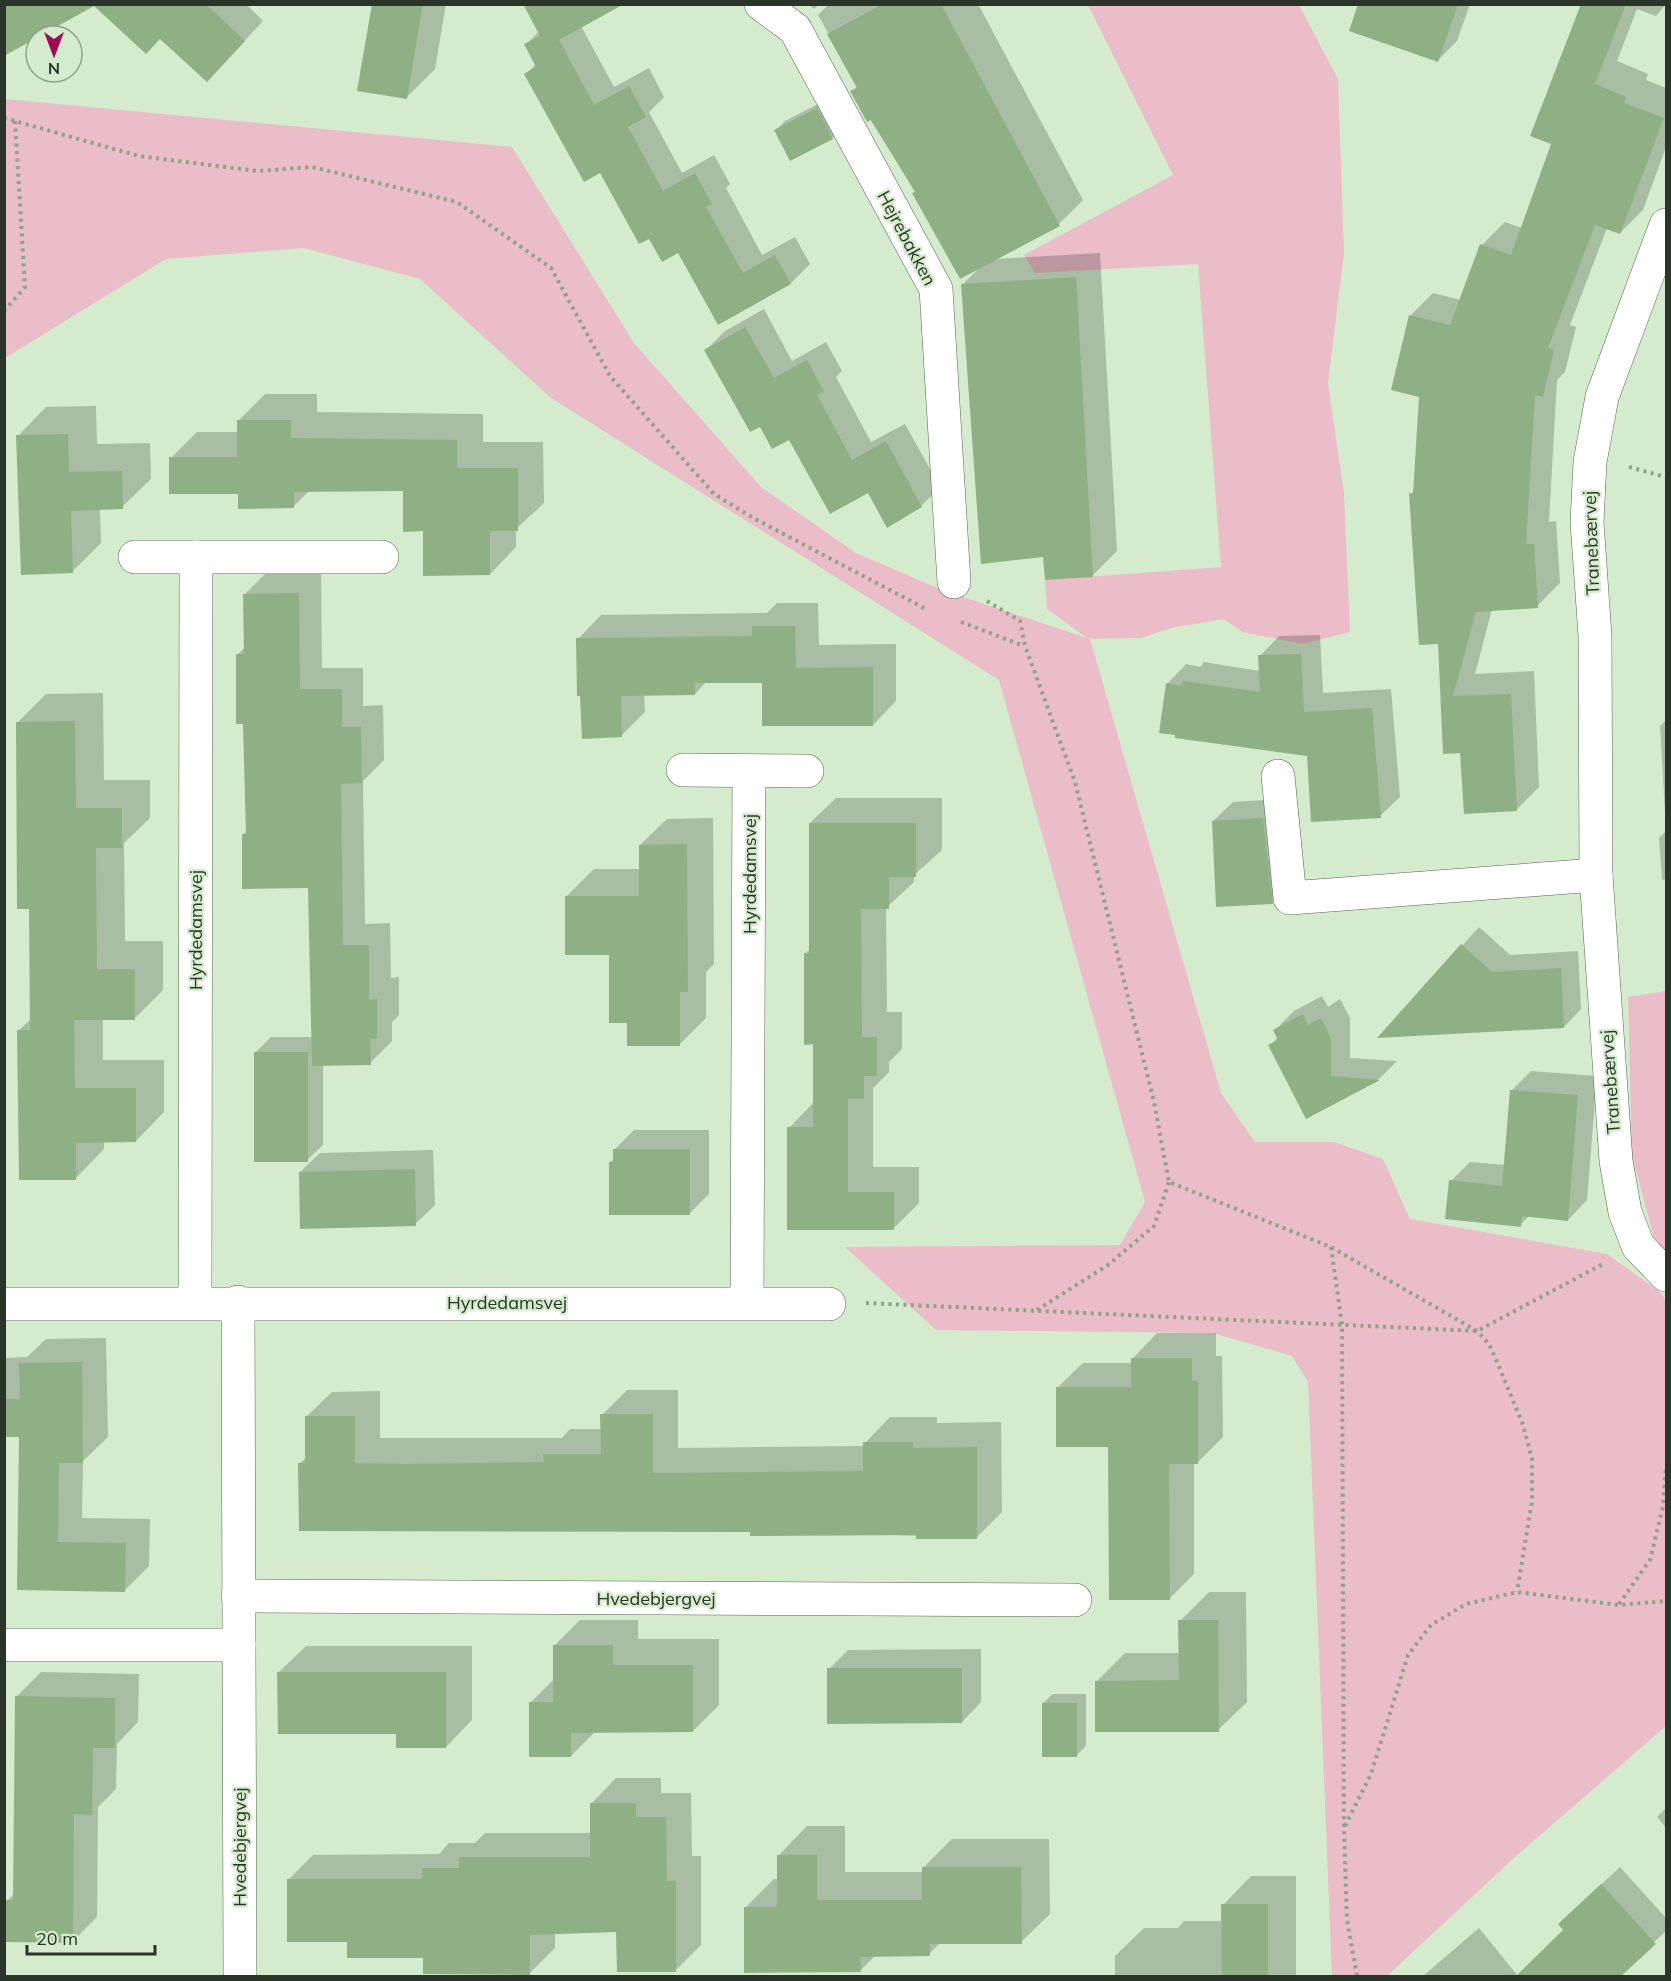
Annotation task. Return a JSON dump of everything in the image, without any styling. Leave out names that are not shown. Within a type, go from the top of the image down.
[{"type":"street","name":"Hejrebakken","points":[[761,4],[795,28],[936,289],[954,582]]},
{"type":"street","name":"Tranebærvej","points":[[1666,225],[1602,397],[1590,462],[1587,522],[1595,636],[1596,875],[1616,1161],[1625,1212],[1638,1246],[1666,1275]]},
{"type":"street","points":[[135,557],[382,557]]},
{"type":"street","name":"Hyrdedamsvej","points":[[195,1302],[196,557]]},
{"type":"street","points":[[683,770],[807,771]]},
{"type":"street","name":"Hyrdedamsvej","points":[[747,1302],[749,771]]},
{"type":"street","points":[[1278,776],[1290,898],[1596,875]]},
{"type":"street","name":"Hyrdedamsvej","points":[[4,1304],[195,1302],[829,1304]]},
{"type":"street","name":"Hvedebjergvej","points":[[238,1302],[240,1977]]},
{"type":"street","name":"Hvedebjergvej","points":[[238,1596],[1075,1600]]},
{"type":"street","points":[[4,1645],[239,1646]]},
{"type":"path","points":[[4,118],[139,156],[257,171],[312,167],[457,202],[551,268],[610,376],[714,494],[775,530],[916,605],[938,613]]},
{"type":"path","points":[[4,311],[25,287],[15,121]]},
{"type":"path","points":[[954,582],[1020,621],[1025,646],[1075,782],[1154,1102],[1169,1182],[1154,1226],[1108,1265],[1037,1311]]},
{"type":"path","points":[[959,621],[1025,646]]},
{"type":"path","points":[[1169,1182],[1331,1247],[1477,1331],[1490,1344],[1523,1425],[1532,1459],[1532,1501],[1517,1592]]},
{"type":"path","points":[[829,1304],[882,1303],[1477,1331],[1638,1246]]},
{"type":"path","points":[[1331,1247],[1342,1325],[1344,1829],[1347,1920],[1357,1977]]},
{"type":"path","points":[[1619,1605],[1650,1560],[1663,1506],[1666,1466]]},
{"type":"path","points":[[1344,1829],[1371,1774],[1408,1655],[1431,1625],[1466,1604],[1517,1592],[1619,1605],[1666,1601]]},
{"type":"shaded area","points":[[1088,5],[1299,5],[1338,79],[1344,253],[1328,383],[1344,494],[1350,632],[1303,644],[1242,632],[1224,619],[1171,628],[1141,638],[1090,639],[1221,1093],[1255,1142],[1334,1142],[1383,1159],[1410,1219],[1607,1254],[1660,1292],[1666,1300],[1666,1726],[1515,1857],[1387,1976],[1332,1976],[1308,1382],[1292,1356],[1213,1333],[936,1330],[845,1247],[1120,1245],[1145,1202],[999,680],[551,398],[420,279],[304,248],[166,259],[5,358],[5,99],[512,147],[634,343],[761,487],[856,553],[942,590],[1087,638],[1047,609],[1045,580],[1221,567],[1198,264],[1035,273],[1024,255],[1173,175]]},
{"type":"shaded area","points":[[1666,991],[1666,1258],[1657,1249],[1632,1155],[1628,997]]},
{"type":"building","points":[[4,4],[206,4],[245,41],[207,82],[160,39],[146,54],[94,6],[62,24],[24,24],[24,45],[4,56]]},
{"type":"building","points":[[372,4],[423,4],[407,99],[357,91]]},
{"type":"building","points":[[523,4],[624,4],[559,40],[594,105],[629,86],[646,117],[628,127],[663,191],[695,173],[712,204],[706,207],[743,273],[775,255],[791,284],[718,325],[678,253],[662,262],[649,239],[639,244],[600,173],[584,182],[524,74],[536,67],[524,44],[540,36]]},
{"type":"building","points":[[883,4],[941,4],[1060,226],[960,279],[912,193],[915,192],[871,120],[867,122],[850,91],[857,88],[827,34]]},
{"type":"building","points":[[1358,4],[1458,4],[1438,62],[1349,31]]},
{"type":"building","points":[[1581,4],[1626,4],[1595,84],[1626,97],[1624,103],[1664,118],[1620,234],[1595,225],[1548,348],[1554,350],[1543,397],[1535,395],[1526,544],[1534,544],[1538,608],[1476,612],[1453,696],[1511,694],[1517,811],[1464,814],[1460,753],[1443,754],[1438,644],[1419,645],[1409,493],[1413,494],[1419,397],[1391,390],[1409,315],[1450,325],[1480,244],[1511,255],[1551,144],[1530,136]]},
{"type":"building","points":[[817,108],[833,139],[790,161],[774,130]]},
{"type":"building","points":[[1076,277],[1093,577],[1045,580],[1043,557],[981,564],[961,284]]},
{"type":"building","points":[[745,327],[774,378],[807,360],[824,391],[817,395],[852,460],[886,441],[922,507],[887,528],[868,493],[830,514],[789,440],[772,449],[760,427],[750,432],[704,350]]},
{"type":"building","points":[[237,420],[291,420],[291,438],[457,440],[457,468],[518,468],[518,531],[490,531],[490,575],[423,576],[423,531],[403,532],[403,491],[294,492],[294,508],[238,509],[238,494],[169,494],[169,457],[237,457]]},
{"type":"building","points":[[68,434],[69,472],[122,471],[123,509],[71,511],[73,573],[21,575],[16,435]]},
{"type":"building","points":[[299,593],[300,689],[342,689],[342,727],[361,727],[362,783],[341,784],[343,945],[369,945],[369,1000],[377,999],[377,1039],[370,1039],[371,1065],[312,1066],[308,888],[242,889],[242,834],[246,834],[243,724],[236,724],[236,654],[244,654],[243,594]]},
{"type":"building","points":[[752,626],[795,626],[796,668],[873,667],[873,726],[762,726],[762,683],[695,683],[695,695],[621,696],[622,737],[582,739],[580,696],[577,696],[576,638],[752,636]]},
{"type":"building","points":[[1301,654],[1304,712],[1372,708],[1381,818],[1311,822],[1307,756],[1175,738],[1175,735],[1159,733],[1166,683],[1182,686],[1183,681],[1260,692],[1258,655]]},
{"type":"building","points":[[75,721],[76,808],[122,808],[122,848],[96,848],[97,969],[135,969],[135,1020],[74,1020],[75,1088],[136,1088],[136,1142],[76,1143],[76,1180],[19,1180],[17,1030],[30,1030],[29,909],[17,909],[16,722]]},
{"type":"building","points":[[1263,818],[1273,904],[1216,907],[1212,821]]},
{"type":"building","points":[[809,823],[916,823],[916,877],[889,877],[889,909],[861,909],[862,1037],[877,1037],[877,1076],[864,1076],[864,1099],[848,1099],[848,1192],[894,1192],[894,1230],[787,1230],[787,1127],[813,1127],[813,1044],[804,1045],[804,953],[809,953]]},
{"type":"building","points":[[687,844],[688,992],[680,992],[680,1046],[627,1046],[627,1023],[609,1023],[609,955],[565,955],[565,896],[639,896],[639,845]]},
{"type":"building","points":[[1461,944],[1492,972],[1561,968],[1564,1028],[1377,1038]]},
{"type":"building","points":[[1303,1014],[1308,1025],[1321,1018],[1331,1038],[1331,1076],[1380,1080],[1306,1119],[1268,1045],[1278,1040],[1273,1030]]},
{"type":"building","points":[[254,1052],[308,1052],[308,1162],[254,1162]]},
{"type":"building","points":[[1510,1090],[1578,1095],[1568,1221],[1522,1216],[1521,1227],[1445,1219],[1449,1180],[1502,1186]]},
{"type":"building","points":[[613,1149],[690,1149],[690,1215],[609,1215],[609,1162],[613,1162]]},
{"type":"building","points":[[415,1169],[416,1226],[300,1229],[299,1172]]},
{"type":"building","points":[[1131,1358],[1192,1358],[1192,1381],[1198,1381],[1198,1464],[1169,1464],[1170,1600],[1109,1600],[1108,1447],[1056,1447],[1056,1387],[1131,1387]]},
{"type":"building","points":[[82,1362],[83,1463],[59,1463],[58,1542],[126,1543],[125,1592],[17,1590],[19,1437],[4,1437],[4,1399],[20,1399],[19,1363]]},
{"type":"building","points":[[600,1414],[653,1414],[653,1473],[863,1471],[863,1442],[913,1442],[913,1448],[977,1447],[977,1539],[916,1539],[916,1535],[750,1536],[750,1532],[299,1531],[298,1463],[305,1463],[305,1416],[355,1416],[355,1463],[407,1464],[544,1462],[543,1454],[601,1454]]},
{"type":"building","points":[[1178,1620],[1218,1620],[1219,1732],[1095,1732],[1095,1681],[1179,1680]]},
{"type":"building","points":[[553,1645],[613,1645],[613,1665],[693,1665],[693,1732],[571,1733],[571,1757],[529,1757],[529,1702],[553,1702]]},
{"type":"building","points":[[827,1668],[962,1668],[962,1723],[827,1724]]},
{"type":"building","points":[[277,1672],[446,1672],[446,1748],[396,1748],[396,1734],[278,1734]]},
{"type":"building","points":[[15,1696],[115,1698],[115,1748],[93,1748],[92,1815],[74,1814],[73,1943],[5,1942],[5,1900],[13,1900]]},
{"type":"building","points":[[1042,1703],[1077,1703],[1077,1757],[1042,1757]]},
{"type":"building","points":[[590,1803],[636,1803],[636,1817],[666,1817],[667,1881],[676,1881],[676,1972],[617,1972],[616,1932],[530,1935],[530,1975],[423,1974],[423,1958],[347,1958],[347,1942],[287,1942],[287,1879],[422,1879],[422,1868],[459,1868],[459,1857],[590,1857]]},
{"type":"building","points":[[777,1855],[817,1855],[817,1900],[922,1900],[922,1867],[1021,1867],[1022,1944],[930,1944],[930,1956],[860,1957],[861,1972],[744,1973],[744,1907],[777,1907]]},
{"type":"building","points":[[1601,1884],[1656,1944],[1620,1977],[1515,1977],[1563,1930],[1558,1924]]},
{"type":"building","points":[[1221,1904],[1268,1904],[1268,1977],[1222,1977]]}]
